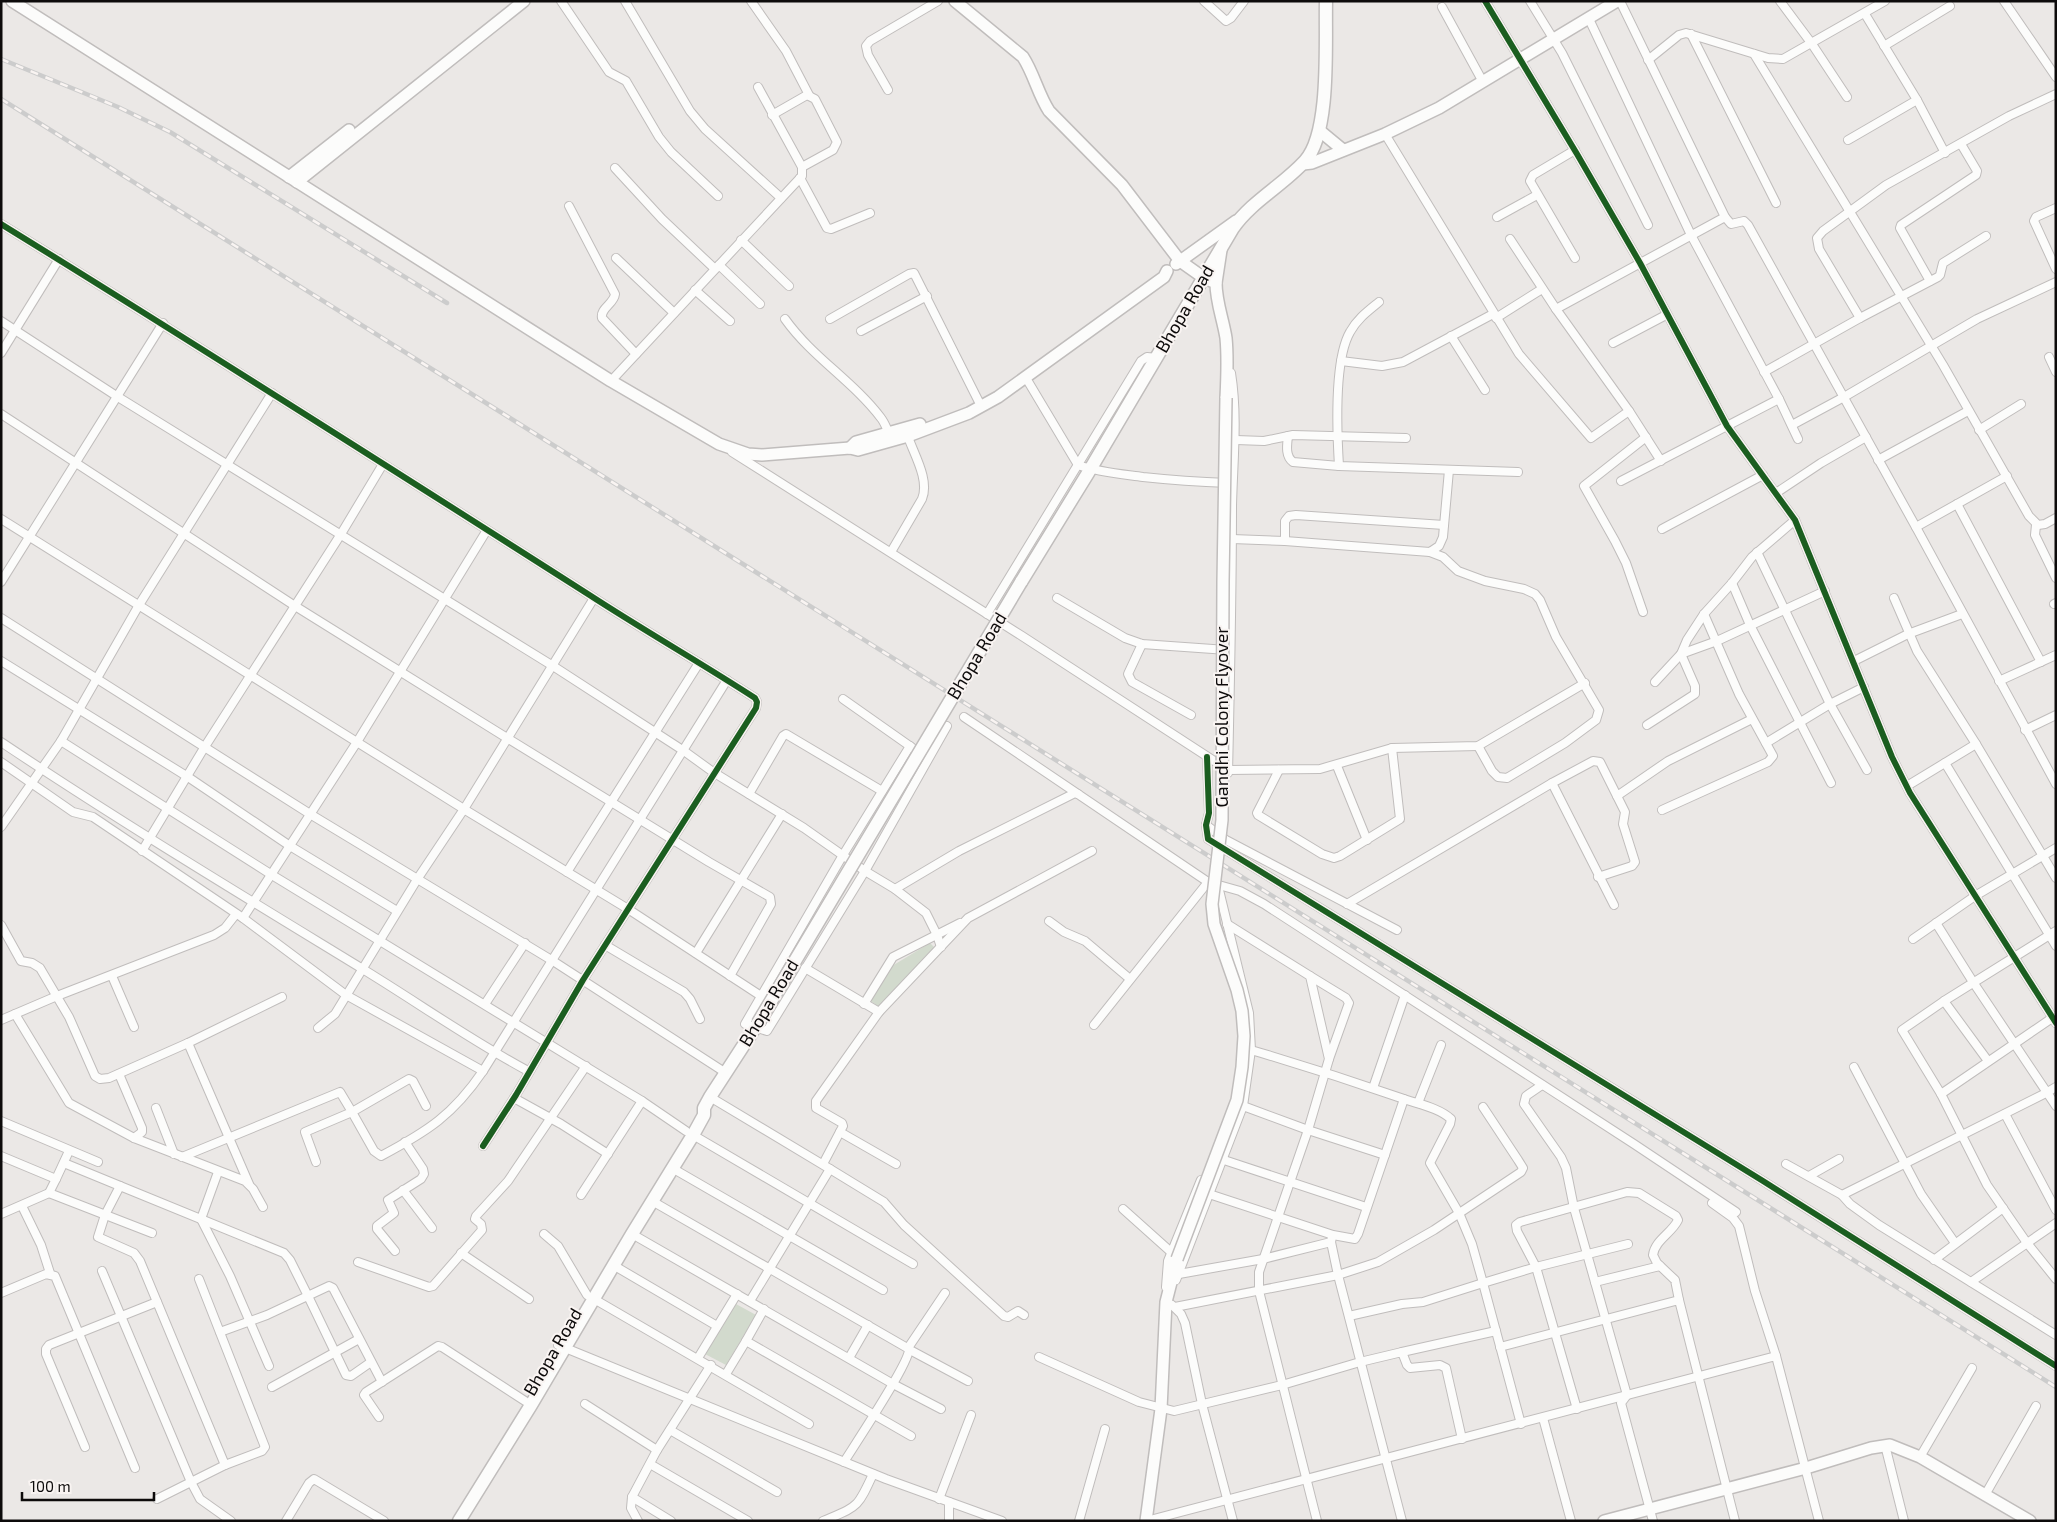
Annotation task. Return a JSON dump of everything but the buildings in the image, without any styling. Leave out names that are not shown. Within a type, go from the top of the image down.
[{"type":"main road","points":[[1322,134],[1326,1]]},
{"type":"main road","points":[[1322,134],[1330,107],[1332,1]]},
{"type":"main road","name":"Bhopa Road","points":[[459,1521],[590,1297],[690,1133],[704,1115],[707,1103],[756,1026],[1021,582],[1091,470],[1157,358],[1210,281],[1222,246],[1240,218],[1256,202],[1307,163],[1322,134]]},
{"type":"main road","name":"Bhopa Road","points":[[590,1297],[632,1234],[672,1168],[690,1133]]},
{"type":"main road","name":"Bhopa Road","points":[[450,1521],[525,1401],[562,1346]]},
{"type":"street","points":[[12,1],[611,381],[719,444],[891,552],[1228,770],[1320,769],[1337,766],[1374,752],[1392,748],[1478,746],[1585,683]]},
{"type":"street","points":[[293,179],[513,1]]},
{"type":"street","points":[[293,179],[524,1]]},
{"type":"street","points":[[561,1],[609,72],[626,81],[662,142],[718,196]]},
{"type":"street","points":[[625,1],[690,111],[711,135],[781,198]]},
{"type":"street","points":[[751,1],[786,51],[809,95],[815,99],[836,142],[833,150],[802,167]]},
{"type":"street","points":[[888,90],[868,55],[866,46],[938,1]]},
{"type":"street","points":[[955,1],[1023,57],[1029,67],[1041,99],[1049,111],[1122,185],[1180,261],[1210,281]]},
{"type":"street","points":[[1204,1],[1226,21],[1231,18],[1244,1]]},
{"type":"street","points":[[1485,1],[1522,60],[1640,263],[1666,315],[1727,426],[1795,520],[1892,757],[1907,786],[1975,896],[2055,1019],[2014,1043],[1941,1094]]},
{"type":"street","points":[[1530,1],[1554,40],[1648,225]]},
{"type":"street","points":[[1307,163],[1385,134],[1439,108],[1619,1],[1725,217],[1731,224],[1742,221],[1746,223],[1916,527],[2056,784]]},
{"type":"street","points":[[1780,1],[1812,44],[1847,97]]},
{"type":"street","points":[[1648,60],[1679,35],[1691,34],[1776,60],[1783,59],[1885,1]]},
{"type":"street","points":[[2004,1],[2056,77]]},
{"type":"street","points":[[1884,46],[1950,6]]},
{"type":"street","points":[[1442,7],[1483,82]]},
{"type":"street","points":[[1865,14],[1917,100],[1945,153]]},
{"type":"street","points":[[1589,19],[1691,235],[1779,399],[1798,439]]},
{"type":"street","points":[[1691,34],[1776,203]]},
{"type":"street","points":[[1754,54],[1932,347],[2029,516],[2036,525],[2035,536],[2056,578]]},
{"type":"street","points":[[611,381],[800,178],[802,167],[758,87]]},
{"type":"street","points":[[1860,318],[1817,243],[1817,238],[1823,230],[1886,185],[2009,116],[2056,94]]},
{"type":"street","points":[[772,115],[809,95]]},
{"type":"street","points":[[1848,140],[1917,100]]},
{"type":"street","points":[[1322,134],[1343,150]]},
{"type":"street","points":[[1385,134],[1494,316],[1519,354],[1589,437],[1593,437],[1629,411]]},
{"type":"street","points":[[1930,280],[1900,228],[1901,225],[1976,175],[1977,171],[1961,144]]},
{"type":"street","points":[[1575,150],[1530,178],[1537,195],[1575,258]]},
{"type":"street","points":[[614,168],[662,219],[760,304]]},
{"type":"street","points":[[800,178],[828,228],[832,229],[870,213]]},
{"type":"street","points":[[1497,217],[1537,195]]},
{"type":"street","points":[[569,206],[615,294],[614,298],[602,312],[602,318],[636,354]]},
{"type":"street","points":[[2056,208],[2036,217],[2034,221],[2056,269]]},
{"type":"street","points":[[1556,309],[1725,217]]},
{"type":"street","points":[[719,444],[748,454],[762,456],[850,448],[856,442],[907,433],[966,406],[979,403],[1026,378],[1164,277],[1167,271],[1240,218]]},
{"type":"street","points":[[1,224],[163,323],[594,598],[699,662],[754,698],[757,702],[756,708],[713,772],[673,840],[583,980],[528,1071],[514,1098],[483,1146]]},
{"type":"street","points":[[1764,372],[1940,275],[1943,263],[1986,236]]},
{"type":"street","points":[[1510,239],[1542,289],[1629,411],[1661,461]]},
{"type":"street","points":[[741,240],[789,286]]},
{"type":"street","points":[[616,258],[674,313]]},
{"type":"street","points":[[1,353],[58,259]]},
{"type":"street","points":[[979,403],[1161,271],[1167,271]]},
{"type":"street","points":[[830,319],[912,272],[916,274],[979,403]]},
{"type":"street","name":"Gandhi Colony Flyover","points":[[1174,1255],[1236,1100],[1242,1067],[1244,1036],[1242,1011],[1237,990],[1214,924],[1212,904],[1222,820],[1226,341],[1223,321],[1210,281]]},
{"type":"street","points":[[1792,425],[1932,347],[1977,319],[2056,282]]},
{"type":"street","points":[[1341,360],[1365,365],[1403,362],[1451,336],[1494,316],[1542,289]]},
{"type":"street","points":[[695,290],[730,321]]},
{"type":"street","points":[[861,331],[927,296]]},
{"type":"street","points":[[1339,466],[1337,437],[1341,360],[1345,343],[1353,327],[1364,314],[1379,302]]},
{"type":"street","points":[[1614,344],[1666,315]]},
{"type":"street","points":[[785,319],[802,340],[870,405],[883,421],[892,437]]},
{"type":"street","points":[[1,320],[118,397],[342,534],[552,666],[895,889],[920,907],[929,918],[941,947]]},
{"type":"street","points":[[1,582],[77,464],[163,323]]},
{"type":"street","points":[[1451,336],[1485,390]]},
{"type":"street","points":[[1226,341],[1235,395],[1236,440],[1233,484],[1226,840]]},
{"type":"street","points":[[987,614],[1140,362],[1147,357],[1157,358]]},
{"type":"street","points":[[2050,357],[2056,372]]},
{"type":"street","points":[[1026,378],[1078,465],[1091,470],[1186,481],[1233,484]]},
{"type":"street","points":[[1,827],[61,741],[139,605],[272,393]]},
{"type":"street","points":[[1621,481],[1779,399]]},
{"type":"street","points":[[1979,430],[2021,404]]},
{"type":"street","points":[[1878,460],[1968,411]]},
{"type":"street","points":[[1,414],[295,606],[673,840],[770,897],[772,902],[730,976]]},
{"type":"street","points":[[891,552],[922,499],[925,490],[907,433]]},
{"type":"street","points":[[1236,440],[1264,441],[1288,436],[1406,438]]},
{"type":"street","points":[[1288,436],[1287,451],[1291,461],[1339,466],[1518,472]]},
{"type":"street","points":[[1643,612],[1626,562],[1584,486],[1646,437]]},
{"type":"street","points":[[1776,493],[1821,463],[1866,437]]},
{"type":"street","points":[[142,850],[204,748],[342,534],[384,464]]},
{"type":"street","points":[[1430,552],[1442,542],[1449,470]]},
{"type":"street","points":[[1662,529],[1763,475]]},
{"type":"street","points":[[1916,527],[2007,476]]},
{"type":"street","points":[[1957,504],[2041,662]]},
{"type":"street","points":[[1285,541],[1285,521],[1289,516],[1296,515],[1444,525]]},
{"type":"street","points":[[2036,525],[2045,524],[2056,518]]},
{"type":"street","points":[[1,519],[464,809],[628,909],[761,996]]},
{"type":"street","points":[[1655,682],[1681,654],[1687,640],[1704,614],[1757,552],[1795,520]]},
{"type":"street","points":[[1,1020],[57,996],[214,935],[240,916],[253,903],[357,742],[488,530]]},
{"type":"street","points":[[1232,539],[1430,552],[1443,557],[1458,571],[1485,581],[1524,589],[1535,594],[1540,600],[1556,636],[1598,705],[1600,713],[1598,717],[1565,743],[1507,778],[1498,777],[1492,772],[1478,746]]},
{"type":"street","points":[[1757,552],[1830,704],[1867,770]]},
{"type":"street","points":[[1732,583],[1750,625],[1831,783]]},
{"type":"street","points":[[1681,654],[1786,610],[1825,591]]},
{"type":"street","points":[[318,1028],[332,1018],[594,598]]},
{"type":"street","points":[[1057,598],[1126,638],[1142,644],[1231,650]]},
{"type":"street","points":[[1894,598],[1917,651],[1976,744],[2056,878]]},
{"type":"street","points":[[1662,810],[1768,762],[1773,756],[1752,719],[1725,664],[1717,640],[1704,614]]},
{"type":"street","points":[[1854,661],[1908,634],[1962,614]]},
{"type":"street","points":[[1,618],[310,814],[525,943],[726,1073]]},
{"type":"street","points":[[1142,644],[1128,674],[1129,678],[1132,682],[1191,716]]},
{"type":"street","points":[[1647,724],[1695,694],[1695,686],[1681,654]]},
{"type":"street","points":[[1999,682],[2056,655]]},
{"type":"street","points":[[1,661],[188,777],[290,846],[397,911]]},
{"type":"street","points":[[567,872],[613,802],[654,732],[699,662]]},
{"type":"street","points":[[178,1155],[229,1138],[338,1092],[342,1094],[378,1155],[381,1156],[445,1117],[468,1093],[484,1071],[727,680]]},
{"type":"street","points":[[1766,743],[1830,704],[1864,687]]},
{"type":"street","points":[[843,699],[928,759]]},
{"type":"street","points":[[2026,730],[2056,715]]},
{"type":"street","points":[[964,717],[1208,882],[1240,892],[1264,904],[1736,1212]]},
{"type":"street","points":[[1616,796],[1668,761],[1752,719]]},
{"type":"street","points":[[910,746],[843,855],[745,1024],[767,1031],[865,871],[947,726]]},
{"type":"street","points":[[749,794],[783,736],[786,734],[882,791]]},
{"type":"street","points":[[61,741],[272,875],[586,1066],[690,1133],[913,1264]]},
{"type":"street","points":[[1,742],[253,903],[362,969],[494,1053],[528,1071]]},
{"type":"street","points":[[1907,786],[1976,744]]},
{"type":"street","points":[[1279,770],[1257,812],[1260,818],[1327,857],[1340,856],[1400,819],[1392,748]]},
{"type":"street","points":[[1207,757],[1209,813],[1206,825],[1208,840],[1764,1181],[2056,1366]]},
{"type":"street","points":[[1347,904],[1552,783],[1597,760],[1602,765],[1624,812],[1622,824],[1635,862],[1632,866],[1598,876]]},
{"type":"street","points":[[1,762],[73,812],[80,816],[93,818],[240,916],[346,995],[484,1071]]},
{"type":"street","points":[[1945,763],[2052,933],[2056,946]]},
{"type":"street","points":[[1337,766],[1367,840]]},
{"type":"street","points":[[2048,770],[2056,766]]},
{"type":"street","points":[[1552,783],[1614,906]]},
{"type":"street","points":[[895,889],[959,851],[1078,794]]},
{"type":"street","points":[[696,954],[743,881],[782,814]]},
{"type":"street","points":[[1206,825],[1226,840],[1397,930]]},
{"type":"street","points":[[1913,939],[1975,896],[2056,848]]},
{"type":"street","points":[[864,1004],[893,957],[937,936],[1092,851]]},
{"type":"street","points":[[1094,1025],[1208,882]]},
{"type":"street","points":[[1171,1304],[1179,1274],[1243,1106],[1251,1050],[1249,1013],[1218,886]]},
{"type":"street","points":[[823,1164],[843,1126],[818,1110],[815,1104],[879,1012],[968,918]]},
{"type":"street","points":[[1049,921],[1064,932],[1085,941],[1130,979]]},
{"type":"street","points":[[1936,923],[2056,1106]]},
{"type":"street","points":[[1227,924],[1346,998],[1349,1003],[1329,1059],[1308,1130],[1289,1182],[1269,1247],[1259,1272],[1259,1290],[1317,1521]]},
{"type":"street","points":[[1,925],[18,958],[22,962],[38,966],[69,1017],[95,1076],[104,1080],[188,1043],[282,997]]},
{"type":"street","points":[[2052,933],[1973,982],[1902,1030],[1941,1094],[1987,1185],[2027,1243],[2056,1279]]},
{"type":"street","points":[[485,1004],[525,943]]},
{"type":"street","points":[[605,945],[684,992],[690,998],[700,1019]]},
{"type":"street","points":[[805,968],[879,1012]]},
{"type":"street","points":[[112,976],[134,1027]]},
{"type":"street","points":[[1310,976],[1329,1059]]},
{"type":"street","points":[[1373,1088],[1405,995]]},
{"type":"street","points":[[1944,1001],[1988,1061]]},
{"type":"street","points":[[15,1014],[69,1103],[134,1138],[249,1184],[254,1188],[263,1206]]},
{"type":"street","points":[[188,1043],[249,1184]]},
{"type":"street","points":[[1418,1103],[1441,1045]]},
{"type":"street","points":[[1251,1050],[1326,1072],[1418,1103],[1445,1114],[1450,1119],[1450,1124],[1430,1163],[1459,1213],[1472,1244],[1521,1424]]},
{"type":"street","points":[[358,1262],[429,1287],[433,1286],[482,1228],[481,1224],[475,1220],[476,1216],[508,1181],[586,1066]]},
{"type":"street","points":[[1854,1067],[1921,1194],[1955,1243]]},
{"type":"street","points":[[118,1074],[142,1128],[142,1132],[134,1138]]},
{"type":"street","points":[[316,1162],[305,1134],[306,1131],[352,1112],[409,1079],[413,1081],[426,1106]]},
{"type":"street","points":[[1542,1085],[1526,1096],[1524,1104],[1564,1163],[1574,1208],[1627,1395]]},
{"type":"street","points":[[1842,1195],[2056,1087]]},
{"type":"street","points":[[514,1098],[608,1154]]},
{"type":"street","points":[[1209,1194],[1332,1238],[1355,1239],[1386,1155],[1404,1099]]},
{"type":"street","points":[[581,1195],[642,1101]]},
{"type":"street","points":[[707,1103],[823,1164],[884,1202],[904,1225],[1004,1316],[1008,1317],[1018,1311],[1024,1315]]},
{"type":"street","points":[[1243,1106],[1308,1130],[1386,1155]]},
{"type":"street","points":[[1171,1304],[1338,1275],[1378,1262],[1459,1213],[1522,1170],[1518,1160],[1483,1107]]},
{"type":"street","points":[[156,1108],[178,1155]]},
{"type":"street","points":[[2004,1114],[2056,1210]]},
{"type":"street","points":[[1,1121],[98,1162]]},
{"type":"street","points":[[1224,1125],[1174,1255],[1151,1520],[1776,1356]]},
{"type":"street","points":[[840,1132],[896,1164]]},
{"type":"street","points":[[395,1251],[377,1229],[377,1226],[392,1216],[393,1211],[388,1200],[421,1179],[424,1174],[423,1169],[405,1142]]},
{"type":"street","points":[[1,1214],[50,1193],[69,1151]]},
{"type":"street","points":[[1,1156],[56,1180]]},
{"type":"street","points":[[1809,1176],[1840,1158]]},
{"type":"street","points":[[1224,1160],[1366,1207]]},
{"type":"street","points":[[64,1163],[286,1256],[308,1296],[334,1353],[348,1376],[351,1376],[371,1362]]},
{"type":"street","points":[[1786,1164],[1842,1195],[1850,1204],[1878,1225],[2056,1334]]},
{"type":"street","points":[[672,1168],[883,1290]]},
{"type":"street","points":[[750,1301],[830,1169]]},
{"type":"street","points":[[218,1172],[201,1219],[230,1276],[269,1366]]},
{"type":"street","points":[[120,1186],[105,1215],[98,1237],[136,1255],[225,1465]]},
{"type":"street","points":[[403,1190],[432,1228]]},
{"type":"street","points":[[1577,1409],[1536,1267],[1517,1231],[1516,1225],[1520,1222],[1632,1191],[1639,1193],[1676,1216],[1677,1223],[1654,1250],[1654,1258],[1674,1280],[1735,1521]]},
{"type":"street","points":[[50,1193],[152,1234]]},
{"type":"street","points":[[652,1201],[968,1381]]},
{"type":"street","points":[[1712,1203],[1733,1218],[1739,1226],[1755,1290],[1776,1356],[1819,1521]]},
{"type":"street","points":[[22,1206],[44,1252],[50,1274],[54,1276],[135,1468]]},
{"type":"street","points":[[1934,1260],[2003,1208]]},
{"type":"street","points":[[1123,1209],[1174,1255]]},
{"type":"street","points":[[1971,1282],[2056,1223]]},
{"type":"street","points":[[544,1234],[558,1246],[590,1297],[711,1365],[809,1424]]},
{"type":"street","points":[[632,1234],[893,1384],[941,1409]]},
{"type":"street","points":[[1179,1274],[1263,1259],[1332,1238]]},
{"type":"street","points":[[1332,1238],[1338,1275],[1402,1521]]},
{"type":"street","points":[[1349,1316],[1402,1304],[1423,1302],[1536,1267],[1628,1244]]},
{"type":"street","points":[[461,1252],[529,1299]]},
{"type":"street","points":[[613,1265],[718,1326]]},
{"type":"street","points":[[1595,1282],[1660,1266]]},
{"type":"street","points":[[102,1271],[191,1482],[200,1499],[231,1521]]},
{"type":"street","points":[[1,1293],[50,1274]]},
{"type":"street","points":[[157,1499],[225,1465],[263,1450],[265,1447],[199,1279]]},
{"type":"street","points":[[220,1332],[250,1321],[328,1286],[333,1288],[382,1382]]},
{"type":"street","points":[[844,1462],[893,1384],[909,1349],[945,1293]]},
{"type":"street","points":[[698,1358],[737,1294]]},
{"type":"street","points":[[1500,1347],[1679,1300]]},
{"type":"street","points":[[85,1447],[45,1351],[49,1345],[78,1335],[156,1302]]},
{"type":"street","points":[[1171,1304],[1185,1323],[1202,1404],[1233,1521]]},
{"type":"street","points":[[726,1374],[764,1309]]},
{"type":"street","points":[[849,1358],[868,1325]]},
{"type":"street","points":[[1039,1357],[1139,1402],[1174,1411],[1360,1362],[1496,1331]]},
{"type":"street","points":[[272,1387],[359,1339]]},
{"type":"street","points":[[746,1341],[911,1436]]},
{"type":"street","points":[[379,1417],[364,1395],[368,1390],[440,1346],[525,1401]]},
{"type":"street","points":[[562,1346],[873,1474],[1002,1521]]},
{"type":"street","points":[[1402,1352],[1410,1368],[1440,1365],[1446,1368],[1462,1439]]},
{"type":"street","points":[[638,1521],[631,1508],[632,1497],[657,1450],[711,1365]]},
{"type":"street","points":[[1920,1457],[1972,1368]]},
{"type":"street","points":[[1627,1395],[1621,1403],[1653,1521]]},
{"type":"street","points":[[585,1404],[657,1450]]},
{"type":"street","points":[[1985,1494],[2036,1406]]},
{"type":"street","points":[[939,1499],[971,1415]]},
{"type":"street","points":[[1543,1418],[1571,1521]]},
{"type":"street","points":[[1079,1521],[1105,1429]]},
{"type":"street","points":[[670,1430],[777,1492]]},
{"type":"street","points":[[1885,1445],[1904,1521]]},
{"type":"street","points":[[1604,1521],[1806,1468],[1885,1445],[1898,1447],[1920,1457],[2030,1521]]},
{"type":"street","points":[[650,1464],[748,1521]]},
{"type":"street","points":[[823,1521],[859,1504],[873,1474]]},
{"type":"street","points":[[286,1521],[309,1483],[314,1479],[384,1521]]},
{"type":"street","points":[[632,1497],[671,1521]]},
{"type":"street","points":[[949,1502],[949,1521]]},
{"type":"shaded area","points":[[930,943],[935,948],[880,1008],[871,1001],[892,966]]},
{"type":"shaded area","points":[[736,1304],[756,1315],[726,1365],[705,1354]]},
{"type":"railway","points":[[1,59],[118,107],[170,132],[447,303]]},
{"type":"railway","points":[[1,99],[2056,1387]]},
{"type":"cycle path","points":[[1485,1],[1640,263],[1727,426],[1795,520],[1892,757],[1910,793],[2056,1023]]},
{"type":"cycle path","points":[[1,224],[755,698],[757,702],[756,708],[583,980],[516,1095],[483,1146]]},
{"type":"cycle path","points":[[1207,757],[1209,813],[1206,825],[1208,839],[1763,1181],[2056,1366]]}]
